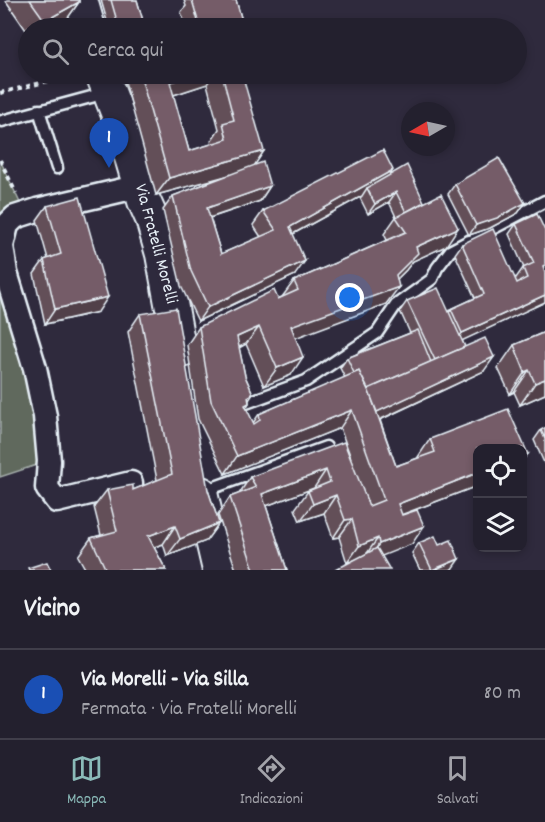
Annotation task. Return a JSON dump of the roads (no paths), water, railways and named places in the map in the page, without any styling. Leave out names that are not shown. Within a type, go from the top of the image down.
[{"type":"street","points":[[81,0],[86,18]]},
{"type":"street","name":"Via Fratelli Morelli","points":[[106,84],[120,120],[162,254],[184,375]]},
{"type":"street","points":[[131,483],[57,501],[47,488],[49,461],[45,416],[35,368],[6,273],[2,246],[7,225],[15,217],[140,186]]},
{"type":"street","points":[[196,461],[219,570]]},
{"type":"lane","points":[[2,121],[91,97],[103,84]]},
{"type":"lane","points":[[39,110],[57,168]]},
{"type":"lane","points":[[238,406],[306,381],[377,333],[396,305],[432,279],[450,251],[545,201]]},
{"type":"lane","points":[[201,493],[326,447]]},
{"type":"place","name":"Via Morelli - Via Silla","points":[[109,168]]}]
